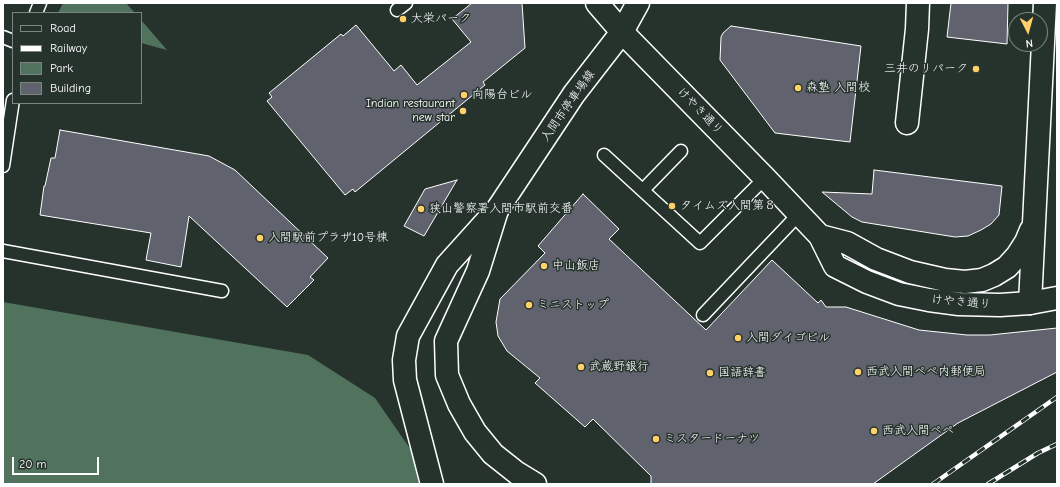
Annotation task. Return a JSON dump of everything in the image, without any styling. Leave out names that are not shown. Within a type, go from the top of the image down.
[{"type":"street","name":"けやき通り","points":[[597,3],[622,32],[820,236],[835,266],[867,282],[899,294],[959,304],[1000,305],[1030,303],[1045,3]]},
{"type":"street","name":"入間市停車場線","points":[[497,210],[574,94],[622,32],[638,3]]},
{"type":"street","points":[[907,123],[917,29],[918,3]]},
{"type":"street","name":"けやき通り","points":[[820,236],[847,243],[876,259],[910,272],[945,280],[965,282],[982,280],[1007,267],[1017,256],[1026,242],[1033,226],[1035,207]]},
{"type":"street","points":[[432,484],[405,380],[404,360],[408,336],[447,265],[497,210]]},
{"type":"street","points":[[497,210],[478,271],[446,341],[447,375],[459,404],[475,432],[493,454],[517,473],[535,484]]},
{"type":"street","points":[[1030,303],[1057,298]]},
{"type":"lane","points":[[3,36],[12,40]]},
{"type":"lane","points":[[3,166],[12,104]]},
{"type":"lane","points":[[643,190],[681,151]]},
{"type":"lane","points":[[604,155],[700,243],[765,178]]},
{"type":"lane","points":[[702,315],[799,214]]},
{"type":"lane","points":[[3,251],[222,291]]},
{"type":"green space","points":[[63,3],[126,3],[134,12],[58,12]]},
{"type":"green space","points":[[142,21],[167,50],[142,43]]},
{"type":"green space","points":[[3,302],[308,355],[375,398],[411,450],[420,484],[3,484]]},
{"type":"building","points":[[472,3],[522,3],[525,48],[483,82],[485,85],[355,192],[353,189],[345,195],[267,101],[272,97],[269,93],[341,34],[343,36],[356,25],[394,71],[401,65],[417,85],[471,42],[452,19]]},
{"type":"building","points":[[951,3],[1008,3],[1007,44],[947,37]]},
{"type":"building","points":[[731,26],[861,46],[850,142],[775,133],[720,60],[721,37],[723,33]]},
{"type":"building","name":"入間駅前プラザ10号棟","points":[[60,130],[209,156],[235,170],[328,258],[310,277],[314,280],[287,307],[189,216],[181,267],[146,260],[151,233],[40,215],[44,186],[51,158],[55,158]]},
{"type":"building","points":[[874,170],[1002,186],[999,215],[991,224],[981,230],[968,236],[955,237],[862,222],[852,217],[822,192],[872,194]]},
{"type":"building","points":[[457,180],[424,236],[404,226],[425,189]]},
{"type":"building","points":[[583,194],[619,229],[609,239],[706,330],[772,260],[818,303],[821,300],[826,307],[846,307],[919,330],[967,335],[990,335],[1057,328],[1057,372],[958,423],[873,484],[651,484],[651,476],[593,419],[585,427],[535,383],[540,378],[507,351],[498,336],[496,322],[500,299],[545,253],[538,246]]},
{"type":"railway","points":[[933,484],[1057,397]]},
{"type":"railway","points":[[988,484],[1038,453],[1057,444]]},
{"type":"place","name":"大栄パーク","points":[[403,19]]},
{"type":"place","name":"三井のリパーク","points":[[976,69]]},
{"type":"place","name":"森塾 入間校","points":[[798,88]]},
{"type":"place","name":"向陽台ビル","points":[[464,95]]},
{"type":"place","name":"Indian restaurant new star","points":[[463,111]]},
{"type":"place","name":"タイムズ入間第８","points":[[672,206]]},
{"type":"place","name":"狭山警察署入間市駅前交番","points":[[421,209]]},
{"type":"place","name":"入間駅前プラザ10号棟","points":[[260,238]]},
{"type":"place","name":"中山飯店","points":[[544,266]]},
{"type":"place","name":"ミニストップ","points":[[529,305]]},
{"type":"place","name":"入間ダイゴビル","points":[[738,338]]},
{"type":"place","name":"武蔵野銀行","points":[[581,367]]},
{"type":"place","name":"西武入間ぺぺ内郵便局","points":[[858,372]]},
{"type":"place","name":"国語辞書","points":[[710,373]]},
{"type":"place","name":"西武入間ペペ","points":[[874,431]]},
{"type":"place","name":"ミスタードーナツ","points":[[656,439]]}]
